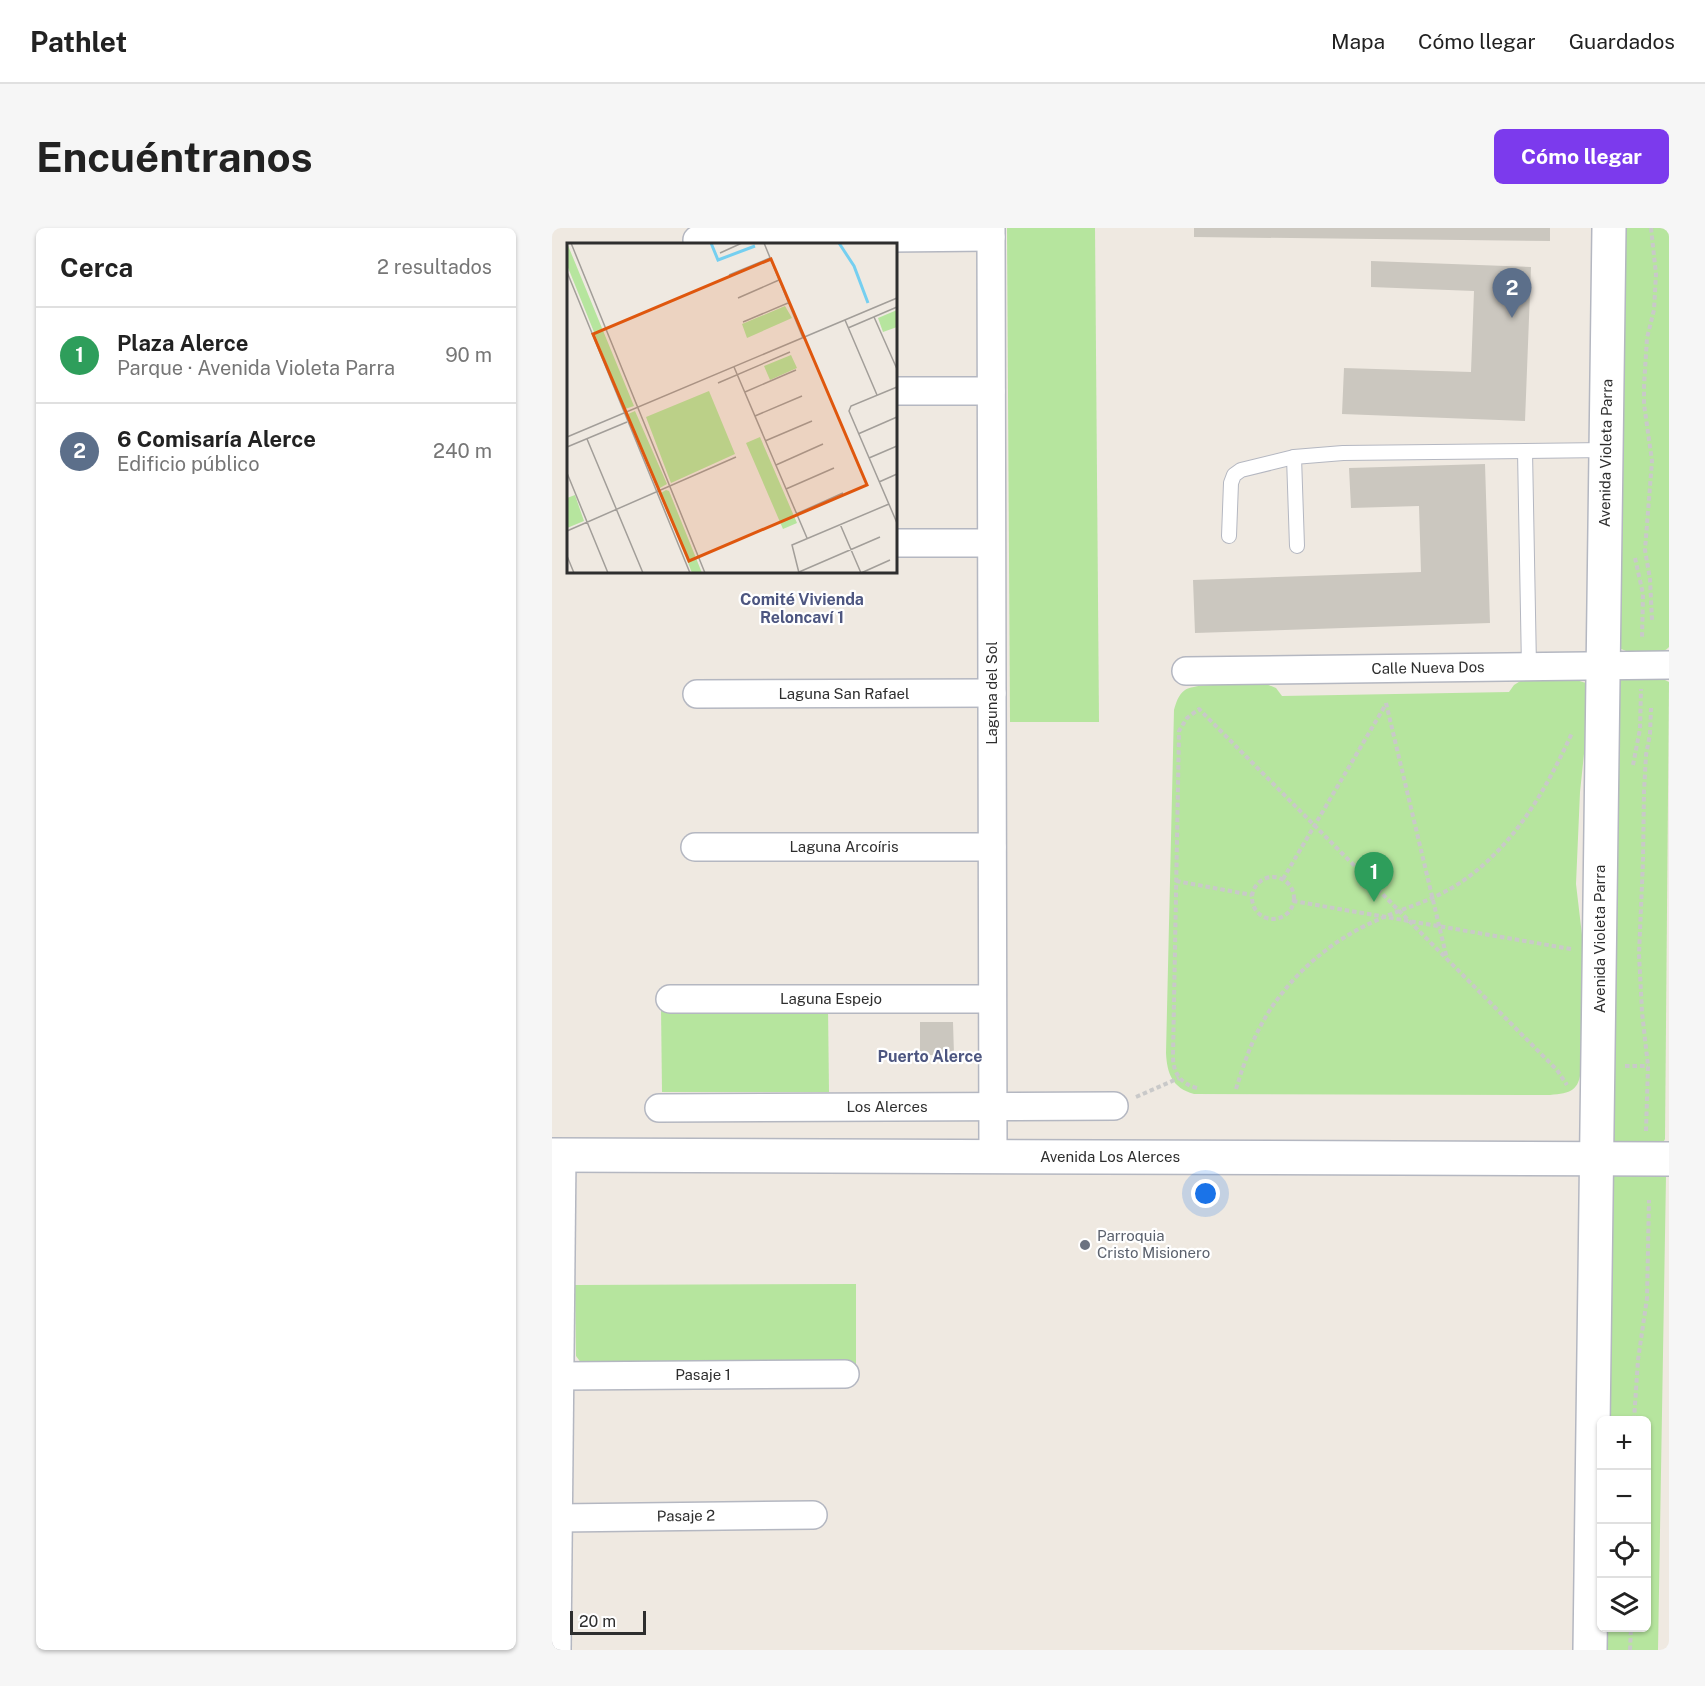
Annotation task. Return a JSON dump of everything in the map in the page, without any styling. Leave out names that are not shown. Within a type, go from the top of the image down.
[{"type":"main road","name":"Avenida Violeta Parra","points":[[1590,1650],[1609,228]]},
{"type":"main road","name":"Avenida Los Alerces","points":[[557,1155],[1598,1158],[1661,1145]]},
{"type":"street","points":[[697,240],[991,232]]},
{"type":"street","name":"Laguna del Sol","points":[[991,232],[993,1157]]},
{"type":"street","points":[[897,392],[991,391]]},
{"type":"street","points":[[897,543],[991,543]]},
{"type":"street","name":"Calle Nueva Dos","points":[[1186,671],[1669,665]]},
{"type":"street","name":"Laguna San Rafael","points":[[697,694],[992,693]]},
{"type":"street","name":"Laguna Arcoíris","points":[[695,847],[992,847]]},
{"type":"street","name":"Laguna Espejo","points":[[670,999],[992,999]]},
{"type":"street","name":"Los Alerces","points":[[659,1108],[1114,1106]]},
{"type":"street","points":[[556,1645],[560,1376],[557,1155]]},
{"type":"street","name":"Pasaje 1","points":[[560,1376],[845,1374]]},
{"type":"street","name":"Pasaje 2","points":[[558,1518],[813,1515]]},
{"type":"lane","points":[[1229,536],[1231,483],[1234,475],[1241,470],[1294,458],[1343,453],[1606,450]]},
{"type":"lane","points":[[1525,451],[1529,667]]},
{"type":"lane","points":[[1294,458],[1297,546]]},
{"type":"path","points":[[1650,228],[1656,274],[1654,310],[1647,338],[1644,369],[1644,404],[1652,461],[1645,550],[1650,579],[1652,620]]},
{"type":"path","points":[[1283,879],[1386,703],[1448,960]]},
{"type":"path","points":[[1651,708],[1644,791],[1639,954],[1648,1066],[1646,1131],[1661,1145]]},
{"type":"path","points":[[1197,1088],[1191,1087],[1179,1078],[1173,1064],[1179,731],[1186,718],[1198,709],[1557,1070],[1570,1090]]},
{"type":"path","points":[[1236,1089],[1256,1034],[1264,1019],[1292,981],[1334,944],[1359,928],[1432,899],[1471,875],[1497,853],[1541,796],[1574,729]]},
{"type":"path","points":[[1270,877],[1283,879],[1292,888],[1293,901],[1288,912],[1282,916],[1270,918],[1254,908],[1252,895],[1258,883],[1270,877]]},
{"type":"path","points":[[1176,881],[1252,895]]},
{"type":"path","points":[[1293,901],[1571,949]]},
{"type":"path","points":[[1617,1066],[1648,1066]]},
{"type":"path","points":[[1114,1106],[1179,1078]]},
{"type":"path","points":[[1634,1416],[1638,1360],[1647,1299],[1649,1200]]},
{"type":"path","points":[[1630,1650],[1631,1632]]},
{"type":"green space","points":[[1007,228],[1095,228],[1099,722],[1010,722]]},
{"type":"green space","points":[[1623,228],[1669,228],[1669,647],[1650,655],[1627,651],[1615,645]]},
{"type":"green space","points":[[1619,677],[1661,678],[1669,682],[1665,1139],[1663,1143],[1612,1143]]},
{"type":"green space","points":[[1573,679],[1586,683],[1590,697],[1580,792],[1576,884],[1584,952],[1581,1069],[1576,1086],[1569,1092],[1550,1095],[1194,1094],[1180,1088],[1169,1073],[1166,1053],[1174,710],[1183,692],[1191,687],[1200,686],[1266,684],[1276,688],[1282,696],[1509,692],[1522,680]]},
{"type":"green space","points":[[661,1007],[828,1007],[829,1092],[662,1092]]},
{"type":"green space","points":[[1609,1175],[1666,1176],[1658,1650],[1601,1650],[1602,1632],[1651,1632],[1651,1416],[1605,1416]]},
{"type":"green space","points":[[856,1284],[856,1366],[852,1362],[585,1368],[576,1356],[575,1285]]},
{"type":"building","points":[[1194,228],[1550,228],[1550,241],[1194,237]]},
{"type":"building","points":[[1371,261],[1531,267],[1525,421],[1342,414],[1344,368],[1471,372],[1474,291],[1371,287]]},
{"type":"building","points":[[1485,464],[1490,623],[1195,633],[1193,580],[1421,572],[1419,506],[1351,508],[1349,468]]},
{"type":"building","points":[[920,1022],[953,1022],[954,1055],[920,1055]]},
{"type":"place","name":"6 Comisaría Alerce","points":[[1512,318]]},
{"type":"place","name":"Plaza Alerce","points":[[1374,902]]},
{"type":"place","name":"Parroquia Cristo Misionero","points":[[1085,1245]]},
{"type":"district","name":"Comité Vivienda Reloncaví 1","points":[[802,608]]},
{"type":"district","name":"Puerto Alerce","points":[[930,1056]]}]
